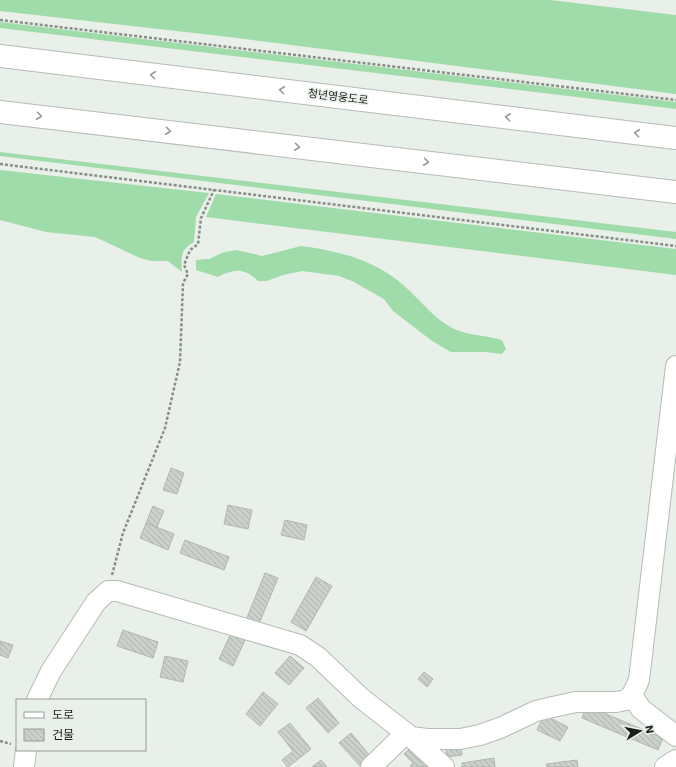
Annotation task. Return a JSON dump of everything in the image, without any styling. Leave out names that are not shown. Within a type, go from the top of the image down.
[{"type":"highway","name":"청년영웅도로","points":[[0,56],[676,138]]},
{"type":"highway","points":[[0,112],[676,192]]},
{"type":"street","points":[[371,767],[409,735],[442,740],[460,739],[500,728],[536,711],[576,702],[616,702],[626,700],[632,695],[639,680],[676,366]]},
{"type":"street","points":[[37,699],[51,671],[96,602],[108,591],[117,591],[300,645],[318,657],[361,698],[409,735],[444,767]]},
{"type":"street","points":[[632,695],[641,709],[676,736]]},
{"type":"street","points":[[24,767],[26,751]]},
{"type":"street","points":[[664,767],[676,760]]},
{"type":"path","points":[[0,20],[676,100]]},
{"type":"path","points":[[0,164],[676,246]]},
{"type":"path","points":[[108,591],[123,533],[165,428],[180,362],[183,283],[188,274],[184,264],[190,250],[198,244],[201,218],[214,190]]},
{"type":"green space","points":[[0,0],[550,0],[676,15],[676,94],[229,37],[0,11]]},
{"type":"green space","points":[[0,22],[676,102],[676,109],[0,28]]},
{"type":"green space","points":[[0,152],[676,232],[676,239],[0,156]]},
{"type":"green space","points":[[0,170],[209,193],[196,217],[194,242],[186,248],[182,254],[182,272],[168,261],[151,261],[140,258],[95,237],[46,232],[0,220]]},
{"type":"green space","points":[[216,194],[676,249],[676,275],[206,217]]},
{"type":"green space","points":[[301,246],[342,254],[367,262],[379,268],[402,284],[445,324],[464,333],[502,340],[506,349],[502,354],[486,352],[451,352],[432,341],[393,311],[384,299],[352,281],[339,276],[302,271],[283,275],[267,281],[258,281],[249,274],[239,271],[229,272],[218,277],[196,270],[196,260],[209,259],[224,252],[237,250],[262,256]]},
{"type":"building","points":[[171,468],[184,473],[177,494],[163,490]]},
{"type":"building","points":[[228,505],[252,510],[248,529],[224,524]]},
{"type":"building","points":[[153,506],[164,511],[157,527],[146,523]]},
{"type":"building","points":[[285,520],[307,525],[304,540],[281,535]]},
{"type":"building","points":[[146,523],[174,534],[168,550],[140,538]]},
{"type":"building","points":[[185,540],[229,557],[224,570],[180,553]]},
{"type":"building","points":[[265,573],[278,578],[258,626],[246,620]]},
{"type":"building","points":[[316,577],[332,586],[306,631],[291,622]]},
{"type":"building","points":[[233,629],[247,636],[233,666],[219,659]]},
{"type":"building","points":[[123,630],[158,642],[153,658],[117,646]]},
{"type":"building","points":[[0,641],[13,645],[8,658],[0,655]]},
{"type":"building","points":[[165,656],[188,661],[183,682],[160,677]]},
{"type":"building","points":[[290,656],[304,668],[289,685],[275,673]]},
{"type":"building","points":[[424,672],[433,679],[427,687],[418,679]]},
{"type":"building","points":[[263,692],[278,704],[260,726],[246,714]]},
{"type":"building","points":[[318,698],[339,723],[328,733],[306,708]]},
{"type":"building","points":[[587,706],[663,738],[658,750],[582,718]]},
{"type":"building","points":[[544,715],[568,727],[560,741],[537,730]]},
{"type":"building","points":[[290,723],[311,749],[288,767],[282,760],[293,751],[278,732]]},
{"type":"building","points":[[351,733],[372,758],[361,767],[339,743]]},
{"type":"building","points":[[461,746],[462,755],[447,757],[446,748]]},
{"type":"building","points":[[411,747],[432,767],[410,766],[413,763],[404,754]]},
{"type":"building","points":[[494,758],[495,767],[462,767],[462,763]]},
{"type":"building","points":[[321,760],[327,767],[312,767]]},
{"type":"building","points":[[577,760],[578,767],[547,767],[546,764]]}]
